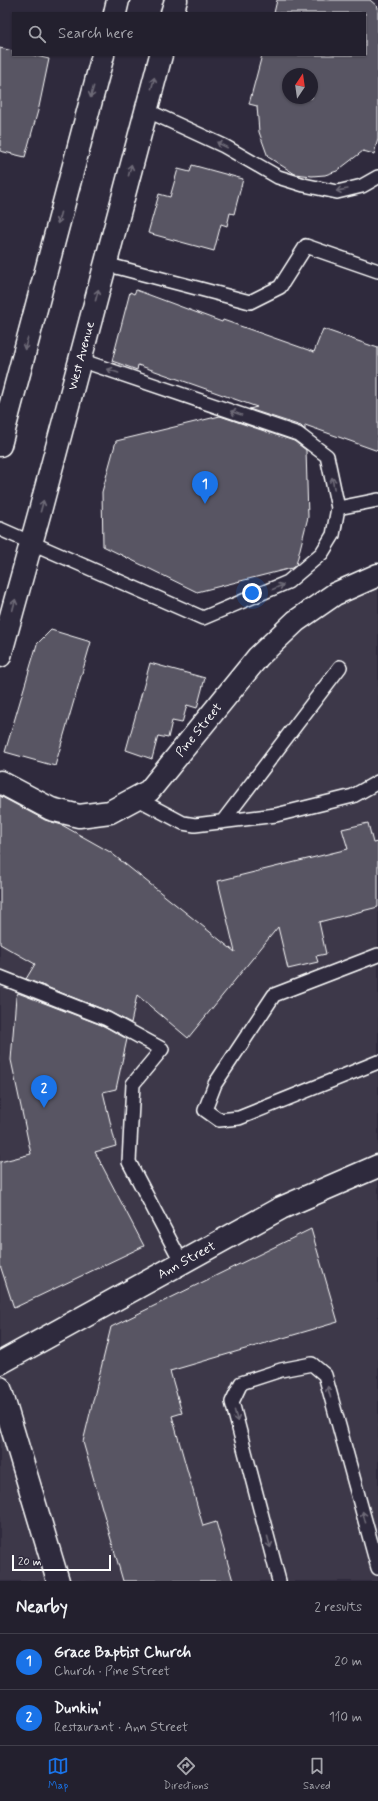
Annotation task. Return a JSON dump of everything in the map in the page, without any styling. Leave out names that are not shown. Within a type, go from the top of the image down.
[{"type":"main road","points":[[115,12],[118,0]]},
{"type":"main road","points":[[172,12],[176,0]]},
{"type":"main road","points":[[0,444],[103,56]]},
{"type":"main road","name":"West Avenue","points":[[0,656],[161,56]]},
{"type":"main road","name":"Pine Street","points":[[0,782],[51,809],[79,816],[110,812],[149,791],[258,657],[296,621],[335,594],[378,575]]},
{"type":"main road","name":"Ann Street","points":[[0,1363],[281,1208],[378,1166]]},
{"type":"main road","points":[[0,1388],[58,1581]]},
{"type":"lane","points":[[146,110],[224,146],[278,177],[304,185],[337,192],[362,186],[378,177]]},
{"type":"lane","points":[[105,264],[250,302],[280,287],[306,246],[378,271]]},
{"type":"lane","points":[[0,529],[203,618],[288,582],[322,553],[333,535],[338,508],[327,456],[298,434],[80,360]]},
{"type":"lane","points":[[338,508],[378,500]]},
{"type":"lane","points":[[223,821],[340,667]]},
{"type":"lane","points":[[136,798],[183,823],[195,825],[276,815],[354,796],[378,782]]},
{"type":"lane","points":[[378,955],[274,995],[215,1084],[205,1110],[219,1120],[240,1118],[378,1062]]},
{"type":"lane","points":[[0,977],[107,1019],[162,1049],[133,1084],[128,1162],[182,1263]]},
{"type":"lane","points":[[279,1581],[232,1402],[241,1383],[281,1370],[312,1364],[325,1375],[378,1568]]},
{"type":"shaded area","points":[[378,575],[378,1581],[0,1581],[0,783],[79,816],[149,791],[258,657]]},
{"type":"building","points":[[277,0],[370,0],[378,7],[378,139],[374,154],[363,151],[337,171],[325,175],[312,176],[295,174],[268,157],[259,132],[257,106],[249,104],[262,56],[366,56],[366,12],[274,12]]},
{"type":"building","points":[[0,48],[12,51],[12,56],[36,56],[49,59],[39,107],[25,157],[0,151]]},
{"type":"building","points":[[192,165],[243,179],[234,214],[230,213],[227,226],[221,224],[214,251],[148,233],[159,194],[170,197],[178,169],[190,172]]},
{"type":"building","points":[[136,290],[222,322],[223,320],[314,352],[323,329],[378,348],[378,451],[305,425],[305,430],[301,426],[249,409],[257,407],[138,365],[137,370],[112,361],[130,292],[134,294]]},
{"type":"building","points":[[220,416],[294,441],[306,450],[308,517],[296,565],[292,568],[197,592],[103,546],[102,492],[116,441]]},
{"type":"building","points":[[51,630],[91,642],[55,766],[5,752],[37,644]]},
{"type":"building","points":[[150,663],[205,678],[197,708],[187,705],[182,723],[172,721],[168,738],[158,736],[152,759],[126,750]]},
{"type":"building","points":[[0,796],[45,820],[62,825],[110,852],[235,952],[218,881],[348,849],[342,829],[368,823],[373,843],[378,842],[378,907],[319,922],[326,954],[316,956],[318,962],[288,969],[278,927],[188,1038],[137,995],[131,1023],[110,1012],[26,979],[35,964],[0,944]]},
{"type":"building","points":[[18,993],[104,1026],[127,1039],[116,1089],[103,1092],[116,1146],[95,1152],[144,1246],[14,1308],[0,1265],[0,1162],[31,1154],[11,1060],[16,997]]},
{"type":"building","points":[[311,1229],[338,1322],[170,1371],[182,1413],[172,1416],[203,1526],[216,1522],[233,1581],[123,1581],[83,1442],[111,1327]]},
{"type":"place","name":"Grace Baptist Church","points":[[205,504]]},
{"type":"place","name":"Dunkin'","points":[[44,1108]]}]
